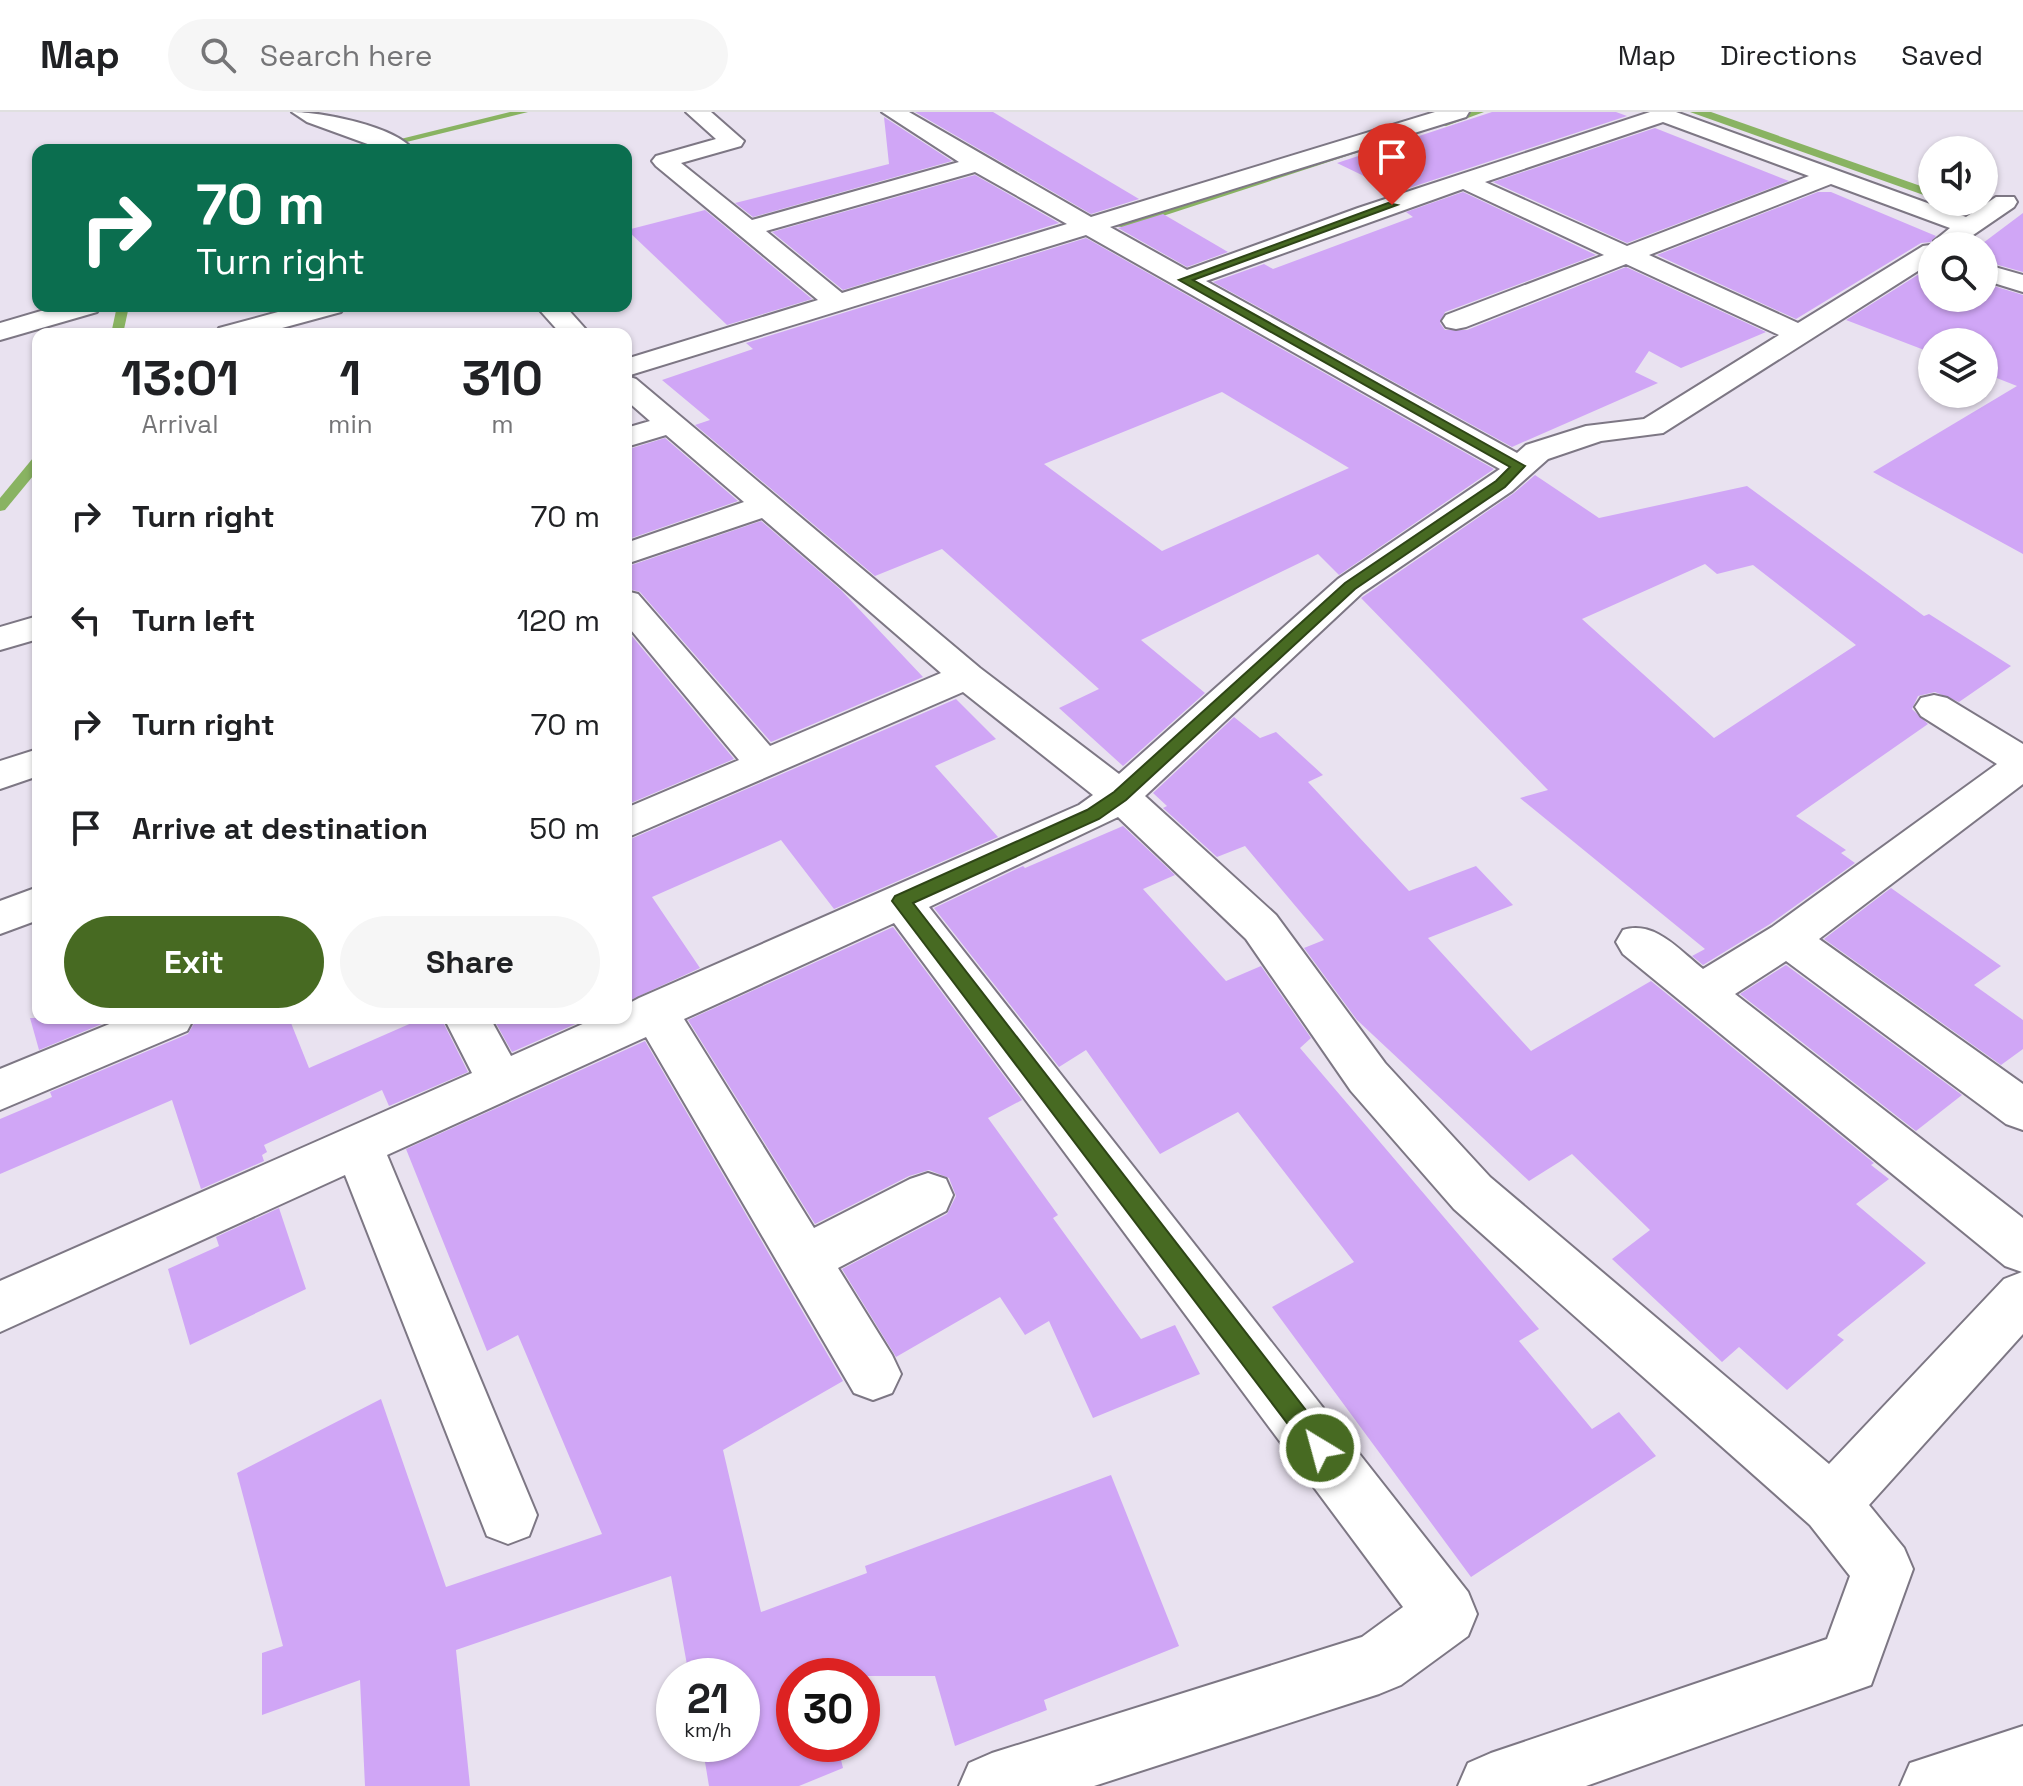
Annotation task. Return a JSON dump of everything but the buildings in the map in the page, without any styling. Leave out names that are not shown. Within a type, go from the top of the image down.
[{"type":"street","points":[[303,112],[323,123],[389,144]]},
{"type":"street","points":[[697,112],[733,141],[664,161],[837,302]]},
{"type":"street","points":[[893,112],[978,164],[1518,466]]},
{"type":"street","points":[[632,366],[1458,112]]},
{"type":"street","points":[[1184,280],[1464,181],[1663,115],[1971,227]]},
{"type":"street","points":[[747,229],[978,164]]},
{"type":"street","points":[[1456,321],[1831,176]]},
{"type":"street","points":[[1464,181],[1800,334]]},
{"type":"street","points":[[1963,232],[2004,202]]},
{"type":"street","points":[[632,1021],[1093,815],[1120,796],[1350,586],[1501,484],[1537,452],[1597,432],[1652,427],[1918,261]]},
{"type":"street","points":[[1998,276],[2023,284]]},
{"type":"street","points":[[0,332],[67,312]]},
{"type":"street","points":[[251,328],[309,312]]},
{"type":"street","points":[[556,312],[570,328]]},
{"type":"street","points":[[632,390],[967,676],[1120,796],[1261,927],[1368,1077],[1472,1193],[1831,1504],[1883,1569],[1849,1663],[1491,1786]]},
{"type":"street","points":[[632,436],[670,424]]},
{"type":"street","points":[[632,552],[764,506]]},
{"type":"street","points":[[632,609],[764,764]]},
{"type":"street","points":[[0,639],[32,629]]},
{"type":"street","points":[[632,821],[967,676]]},
{"type":"street","points":[[1701,993],[1787,939],[2023,763],[1934,707]]},
{"type":"street","points":[[0,775],[32,764]]},
{"type":"street","points":[[901,901],[1446,1614],[1379,1663],[992,1786]]},
{"type":"street","points":[[0,918],[32,905]]},
{"type":"street","points":[[1787,939],[2023,1110]]},
{"type":"street","points":[[1638,942],[2023,1249]]},
{"type":"street","points":[[655,1011],[873,1374]]},
{"type":"street","points":[[0,1090],[157,1024]]},
{"type":"street","points":[[470,1024],[500,1080]]},
{"type":"street","points":[[0,1307],[626,1024]]},
{"type":"street","points":[[358,1144],[508,1515]]},
{"type":"street","points":[[805,1259],[928,1195]]},
{"type":"street","points":[[1831,1504],[2023,1296]]},
{"type":"street","points":[[1933,1786],[2023,1759]]},
{"type":"shaded area","points":[[1690,112],[1711,112],[1918,185],[1918,193]]},
{"type":"waterway","points":[[387,144],[523,112]]},
{"type":"waterway","points":[[1442,124],[1479,112]]},
{"type":"waterway","points":[[1122,226],[1397,138]]},
{"type":"waterway","points":[[118,328],[122,312]]},
{"type":"waterway","points":[[0,507],[32,468]]},
{"type":"route","points":[[1320,1448],[901,901],[1093,815],[1120,796],[1350,586],[1501,484],[1518,466],[1184,280],[1392,205]]}]
